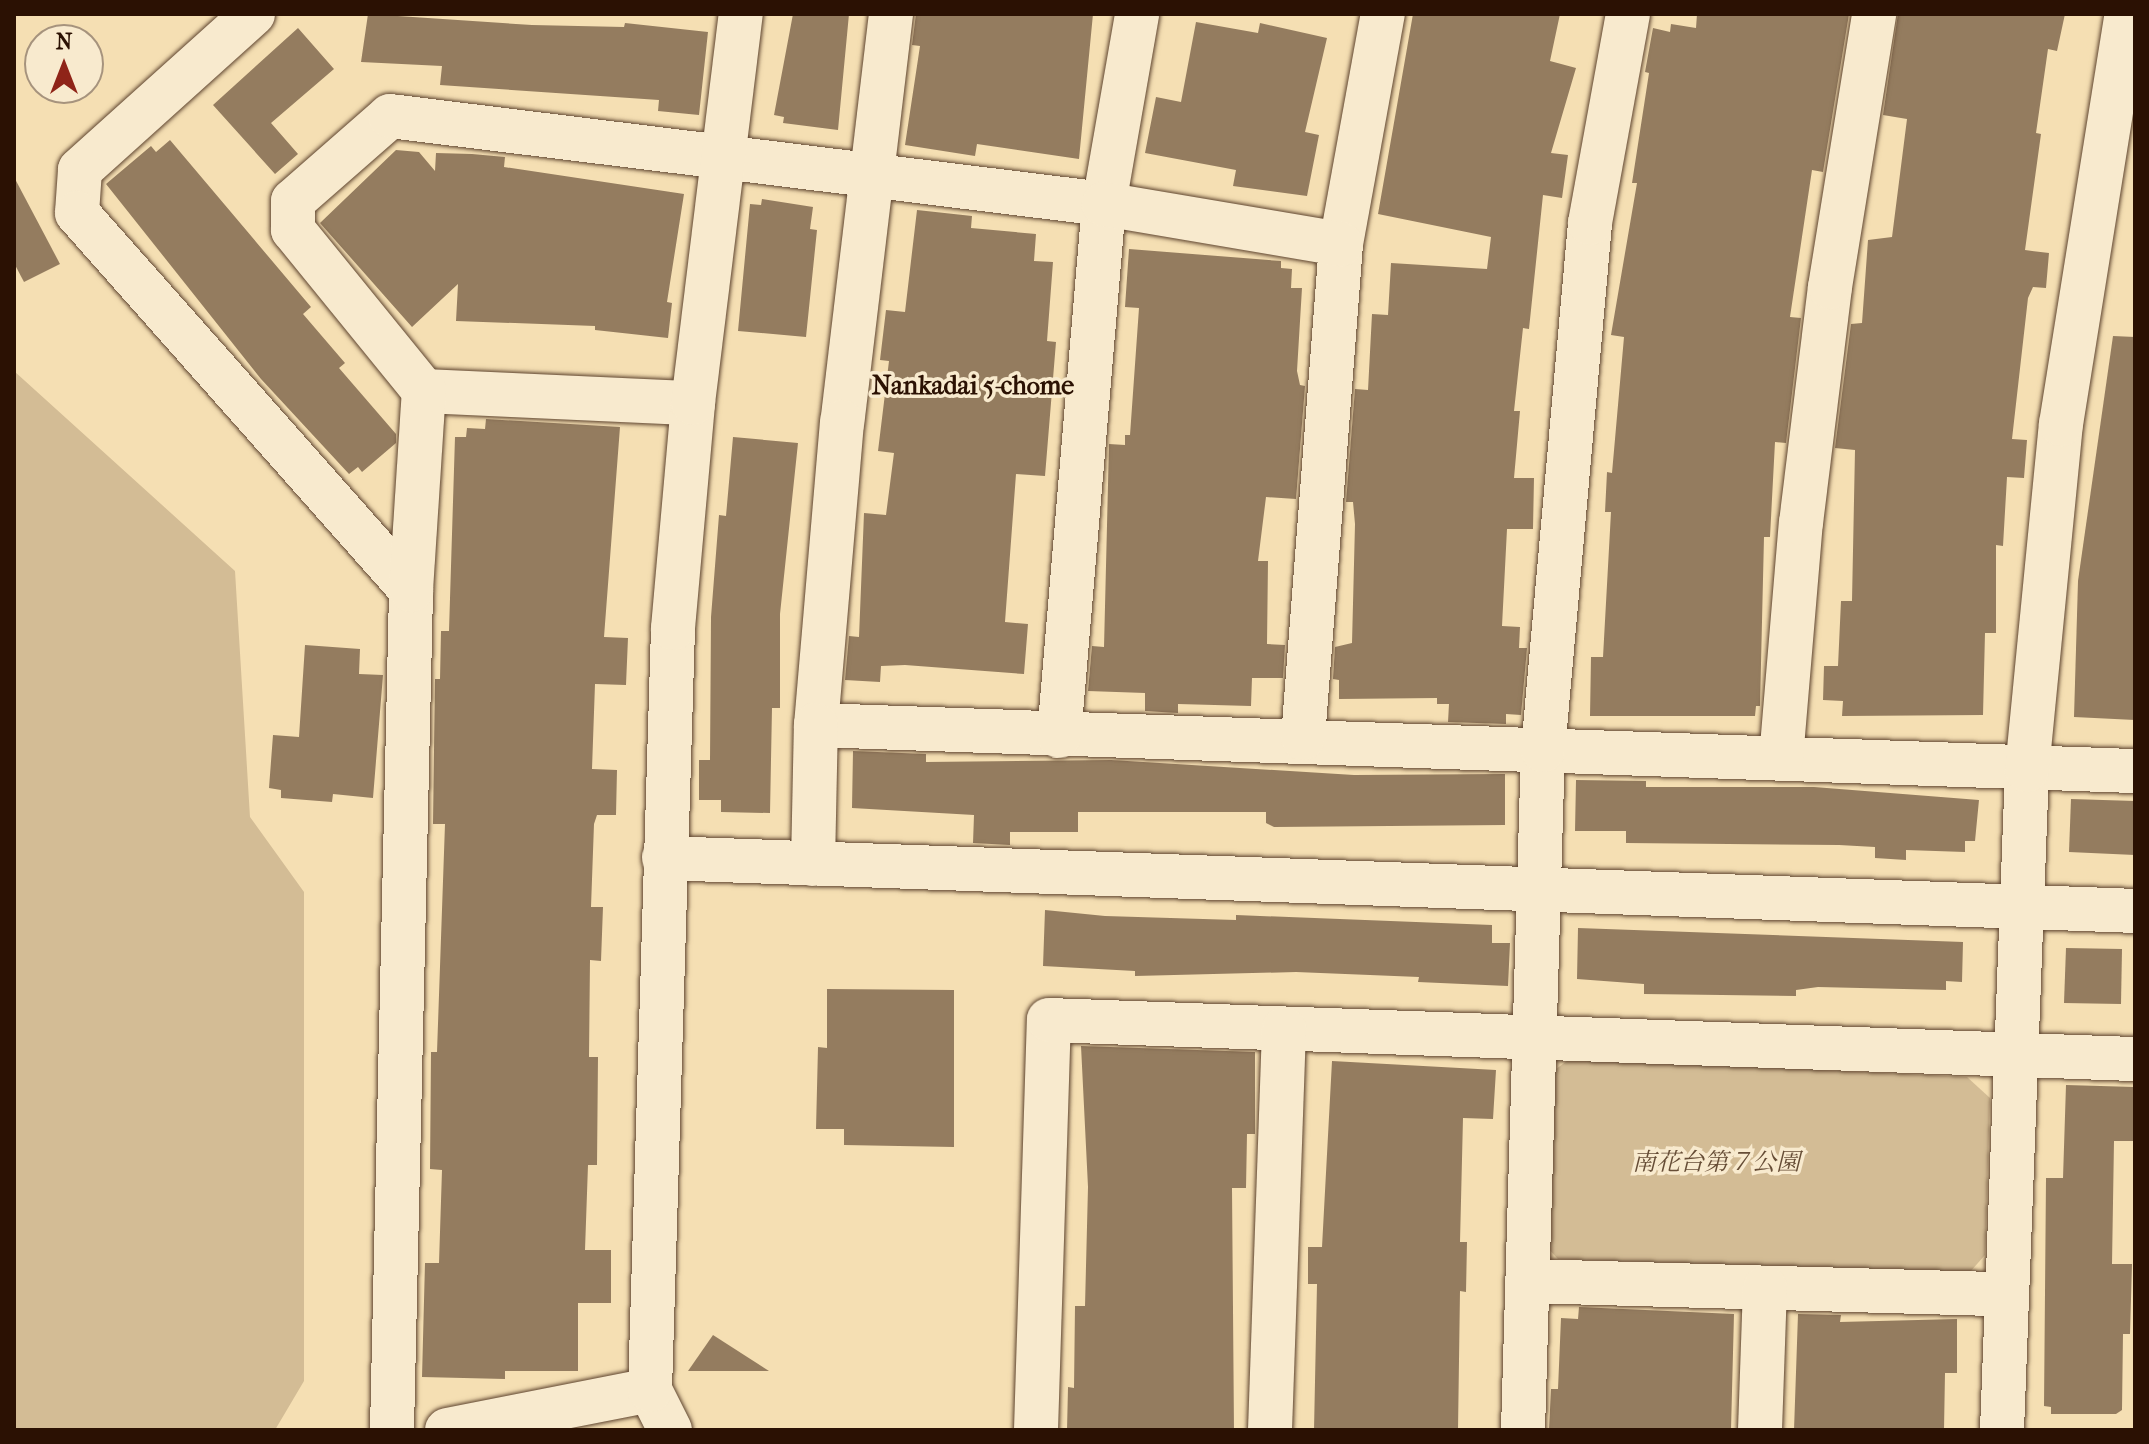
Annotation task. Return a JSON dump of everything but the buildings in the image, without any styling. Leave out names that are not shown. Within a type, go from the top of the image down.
[{"type":"street","points":[[253,14],[80,170],[77,213],[411,590]]},
{"type":"street","points":[[670,1430],[650,1390],[673,628],[693,403],[741,14]]},
{"type":"street","points":[[813,864],[816,725],[870,175],[891,14]]},
{"type":"street","points":[[1059,736],[1104,204],[1137,14]]},
{"type":"street","points":[[1303,738],[1341,244],[1383,14]]},
{"type":"street","points":[[1523,1430],[1543,750],[1590,223],[1628,14]]},
{"type":"street","points":[[1781,759],[1801,523],[1826,319],[1874,14]]},
{"type":"street","points":[[2002,1430],[2019,908],[2027,770],[2061,424],[2127,14]]},
{"type":"street","points":[[392,1430],[411,590],[424,391],[293,230],[293,201],[390,116],[1104,204],[1341,244]]},
{"type":"street","points":[[424,391],[693,403]]},
{"type":"street","points":[[816,725],[1059,736],[1303,738],[2027,770],[2135,771]]},
{"type":"street","points":[[664,858],[1540,892],[2135,911]]},
{"type":"street","points":[[1036,1430],[1049,1020],[2014,1051],[2135,1059]]},
{"type":"street","points":[[1270,1430],[1284,1029]]},
{"type":"street","points":[[1528,1281],[2005,1294]]},
{"type":"street","points":[[1760,1430],[1765,1288]]},
{"type":"street","points":[[447,1430],[650,1390]]},
{"type":"green space","points":[[14,371],[235,571],[250,817],[304,892],[304,1381],[275,1430],[14,1430]]},
{"type":"green space","name":"南花台第７公園","points":[[1571,1058],[1967,1077],[1990,1098],[1985,1255],[1970,1272],[1558,1259],[1543,1243],[1552,1072]]},
{"type":"district","name":"Nankadai 5-chome","points":[[973,386]]}]
